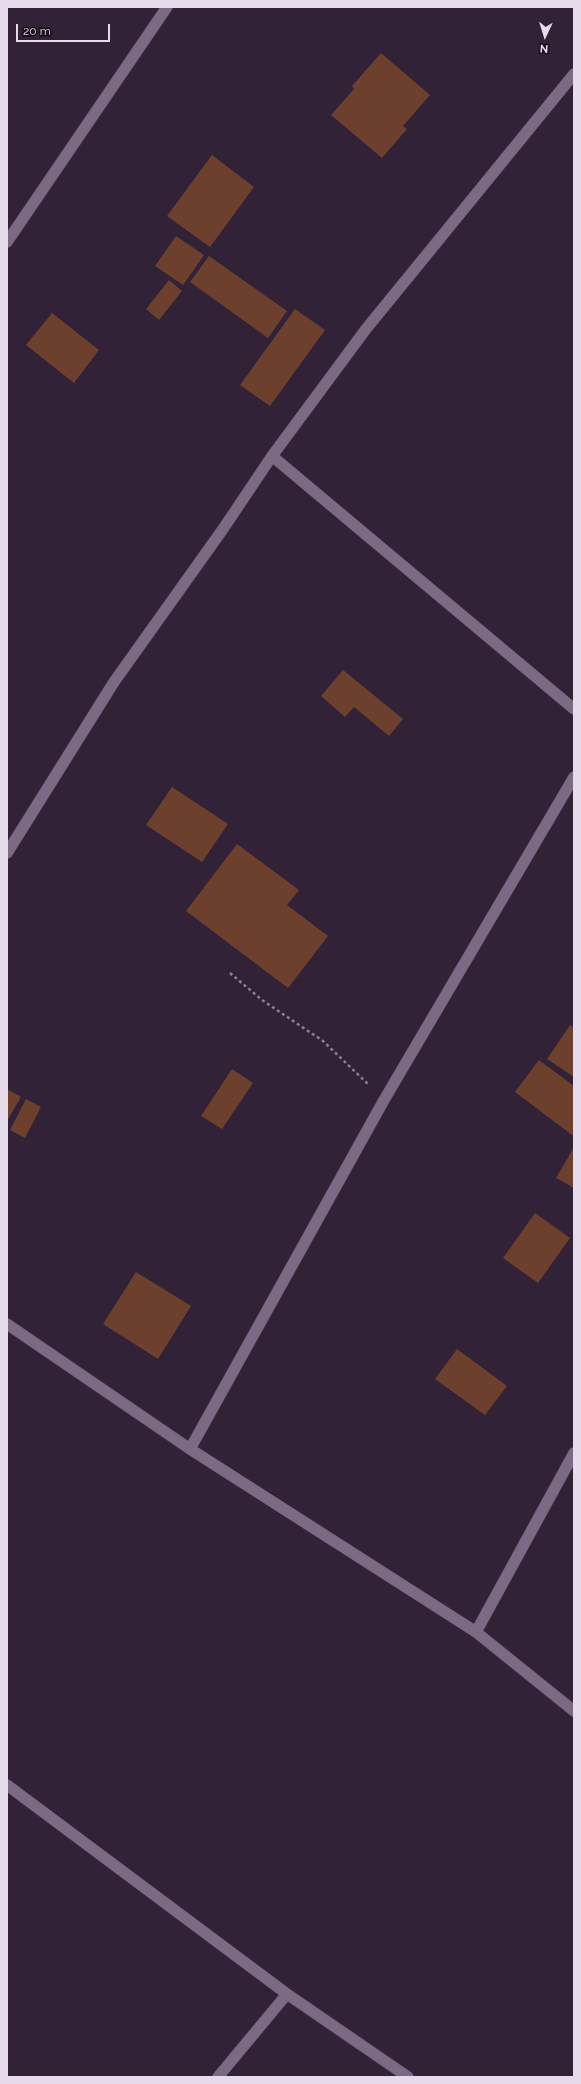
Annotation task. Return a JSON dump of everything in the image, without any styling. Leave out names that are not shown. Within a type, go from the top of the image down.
[{"type":"street","points":[[7,242],[167,7]]},
{"type":"street","points":[[7,853],[114,682],[272,456],[366,329],[574,74]]},
{"type":"street","points":[[272,456],[574,709]]},
{"type":"street","points":[[190,1450],[384,1100],[574,777]]},
{"type":"street","points":[[7,1324],[190,1450],[476,1632],[574,1711]]},
{"type":"street","points":[[476,1632],[574,1454]]},
{"type":"street","points":[[7,1785],[287,1994],[408,2077]]},
{"type":"street","points":[[218,2077],[287,1994]]},
{"type":"path","points":[[230,973],[262,1000],[323,1040],[384,1100]]},
{"type":"building","points":[[381,53],[430,95],[403,126],[407,129],[382,158],[331,115],[354,89],[352,86]]},
{"type":"building","points":[[212,155],[254,187],[210,247],[167,216]]},
{"type":"building","points":[[176,236],[204,255],[183,285],[155,266]]},
{"type":"building","points":[[209,256],[287,311],[268,338],[190,282]]},
{"type":"building","points":[[169,280],[182,291],[159,320],[146,309]]},
{"type":"building","points":[[295,309],[325,330],[270,406],[240,385]]},
{"type":"building","points":[[52,313],[99,350],[74,383],[26,345]]},
{"type":"building","points":[[343,670],[403,719],[389,736],[354,707],[345,717],[321,696]]},
{"type":"building","points":[[172,787],[228,824],[202,862],[146,825]]},
{"type":"building","points":[[237,844],[299,890],[287,905],[328,936],[288,988],[186,911]]},
{"type":"building","points":[[570,1025],[574,1028],[574,1077],[547,1059]]},
{"type":"building","points":[[539,1060],[574,1086],[574,1133],[572,1135],[515,1092]]},
{"type":"building","points":[[232,1069],[253,1083],[222,1129],[201,1116]]},
{"type":"building","points":[[7,1089],[21,1097],[7,1121]]},
{"type":"building","points":[[26,1099],[41,1107],[25,1138],[10,1130]]},
{"type":"building","points":[[574,1147],[574,1188],[556,1178]]},
{"type":"building","points":[[535,1213],[570,1238],[538,1283],[503,1258]]},
{"type":"building","points":[[136,1272],[191,1306],[158,1359],[103,1324]]},
{"type":"building","points":[[457,1349],[507,1386],[485,1415],[435,1379]]}]
